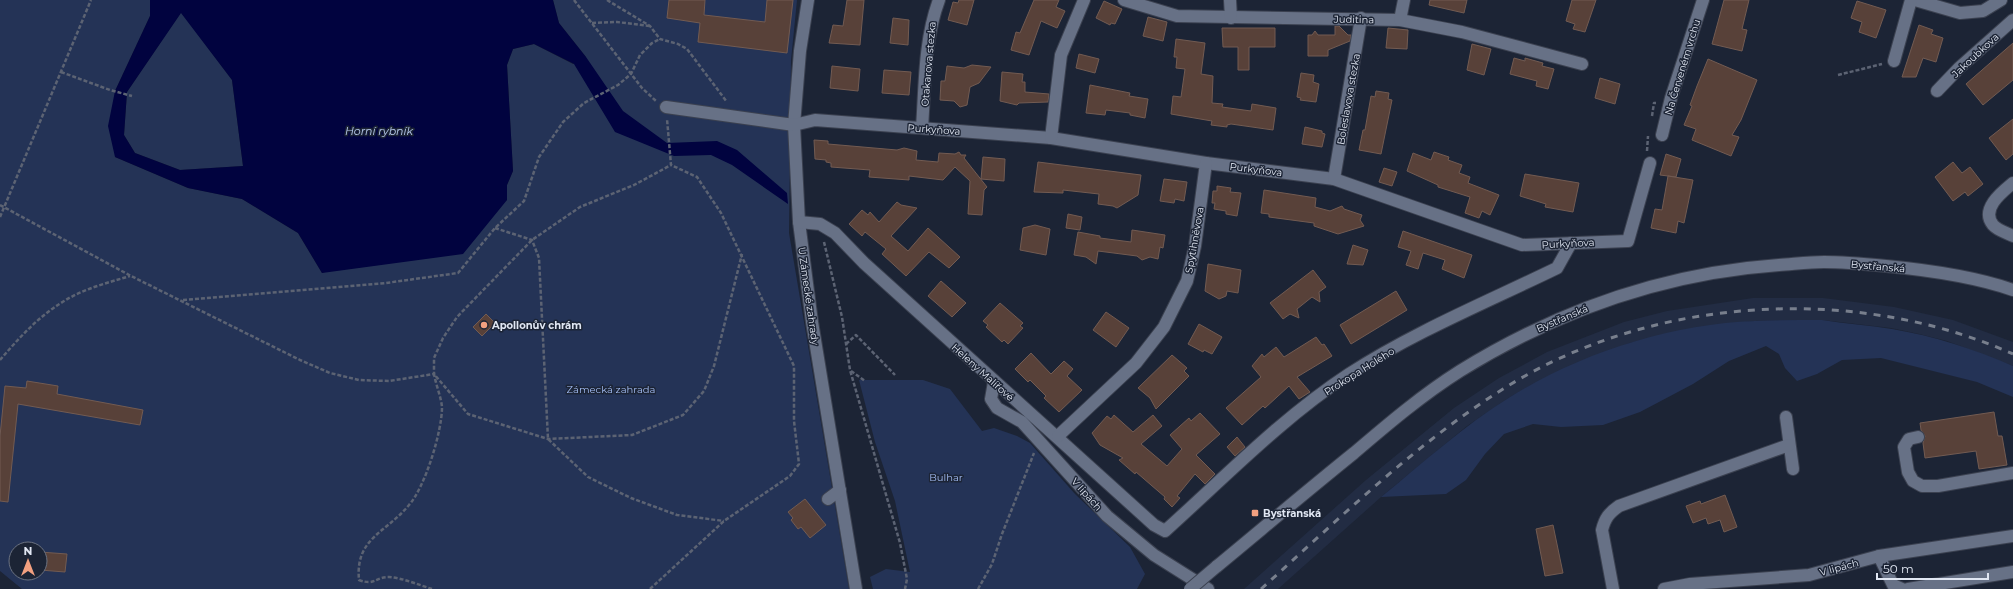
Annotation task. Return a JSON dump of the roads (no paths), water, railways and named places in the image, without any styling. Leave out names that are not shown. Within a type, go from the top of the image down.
[{"type":"street","name":"U Zámecké zahrady","points":[[808,0],[800,51],[794,125],[798,222],[812,322],[856,589]]},
{"type":"street","name":"Otakarova stezka","points":[[922,128],[932,17],[939,0]]},
{"type":"street","points":[[1051,138],[1062,55],[1084,0]]},
{"type":"street","name":"Juditina","points":[[1124,0],[1177,16],[1231,18],[1361,18],[1400,20],[1462,32],[1582,64]]},
{"type":"street","points":[[1230,0],[1231,18]]},
{"type":"street","points":[[1400,20],[1404,0]]},
{"type":"street","name":"Na Červeném vrchu","points":[[1662,135],[1671,98],[1702,0]]},
{"type":"street","points":[[1894,61],[1911,0]]},
{"type":"street","points":[[1915,0],[1960,13],[1983,11],[2001,0]]},
{"type":"street","name":"Boleslavova stezka","points":[[1334,179],[1361,18]]},
{"type":"street","name":"Jakoubkova","points":[[1937,91],[1959,68],[2013,20]]},
{"type":"street","points":[[666,107],[794,125]]},
{"type":"street","name":"Purkyňova","points":[[794,125],[814,120],[1051,138],[1206,163],[1334,179],[1522,245],[1628,241],[1650,163]]},
{"type":"street","name":"Spytihněvova","points":[[1058,436],[1136,364],[1164,327],[1187,281],[1195,246],[1206,163]]},
{"type":"street","points":[[2013,183],[1991,204],[1990,218],[1994,225],[2013,236]]},
{"type":"street","name":"Heleny Malířové","points":[[798,222],[820,224],[835,233],[864,263],[994,382],[1058,436],[1154,525],[1165,531]]},
{"type":"street","name":"Prokopa Holého","points":[[1165,531],[1297,411],[1350,374],[1400,345],[1557,268],[1571,243]]},
{"type":"street","name":"Bystřanská","points":[[1190,589],[1380,431],[1458,373],[1496,349],[1539,327],[1581,309],[1630,292],[1724,271],[1822,262],[1904,268],[1933,272],[1992,284],[2013,290]]},
{"type":"street","name":"V lipách","points":[[994,382],[991,400],[997,408],[1022,422],[1107,516],[1154,555],[1208,589]]},
{"type":"street","points":[[1786,417],[1793,469]]},
{"type":"street","points":[[1918,437],[1909,439],[1904,447],[1908,472],[1913,481],[1922,486],[1938,486],[2013,473]]},
{"type":"street","points":[[1613,589],[1602,530],[1604,521],[1609,513],[1618,506],[1789,445]]},
{"type":"street","points":[[828,499],[840,490]]},
{"type":"street","name":"V lipách","points":[[1664,589],[1712,582],[1809,575],[1879,556],[2013,536]]},
{"type":"street","points":[[1879,556],[1893,585],[1902,589]]},
{"type":"street","points":[[1908,589],[2013,572]]},
{"type":"street","points":[[1969,589],[1982,577]]},
{"type":"water","name":"Horní rybník","points":[[150,0],[553,0],[559,23],[586,57],[623,111],[667,143],[717,141],[737,150],[787,193],[788,204],[732,165],[711,155],[674,156],[615,132],[574,64],[534,44],[513,49],[507,65],[513,171],[507,185],[507,200],[463,254],[322,273],[298,233],[242,199],[188,188],[115,157],[108,126],[115,91],[150,16]],"holes":[[[181,13],[232,80],[243,166],[180,170],[135,153],[124,135],[127,92]]]},
{"type":"railway","points":[[1261,589],[1408,458],[1470,411],[1503,389],[1561,358],[1622,334],[1687,318],[1754,310],[1821,309],[1887,316],[1951,331],[2013,354]]},
{"type":"place","name":"Apollonův chrám","points":[[484,325]]},
{"type":"place","name":"Bystřanská","points":[[1255,513]]},
{"type":"park label","name":"Zámecká zahrada","points":[[611,389]]},
{"type":"park label","name":"Bulhar","points":[[946,477]]}]
